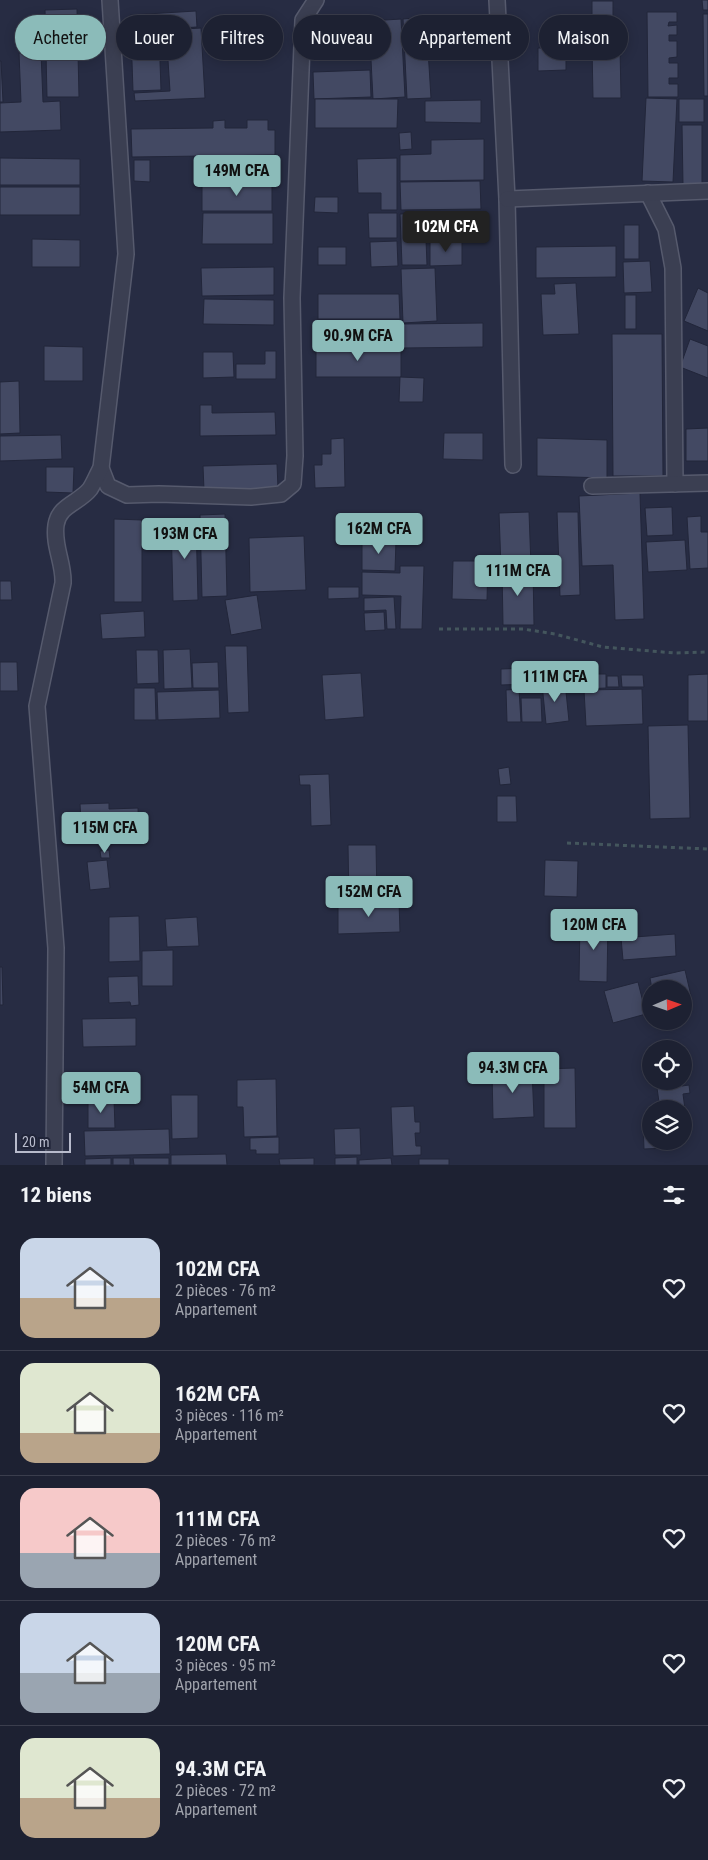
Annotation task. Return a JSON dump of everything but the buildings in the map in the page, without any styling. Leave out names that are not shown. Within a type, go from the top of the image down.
[{"type":"street","points":[[54,1165],[56,948],[37,706],[63,583],[63,570],[56,548],[56,524],[63,509],[89,490],[101,468],[126,254],[110,0]]},
{"type":"street","points":[[101,468],[108,486],[128,495],[159,494],[251,497],[281,494],[293,484],[295,456],[292,298],[303,20],[316,0]]},
{"type":"street","points":[[496,0],[507,199],[513,465]]},
{"type":"street","points":[[507,199],[708,191]]},
{"type":"street","points":[[648,193],[666,229],[673,268],[675,484]]},
{"type":"street","points":[[592,486],[708,483]]},
{"type":"path","points":[[438,629],[522,629],[555,634],[603,647],[674,653],[708,652]]},
{"type":"path","points":[[567,842],[708,849]]}]
